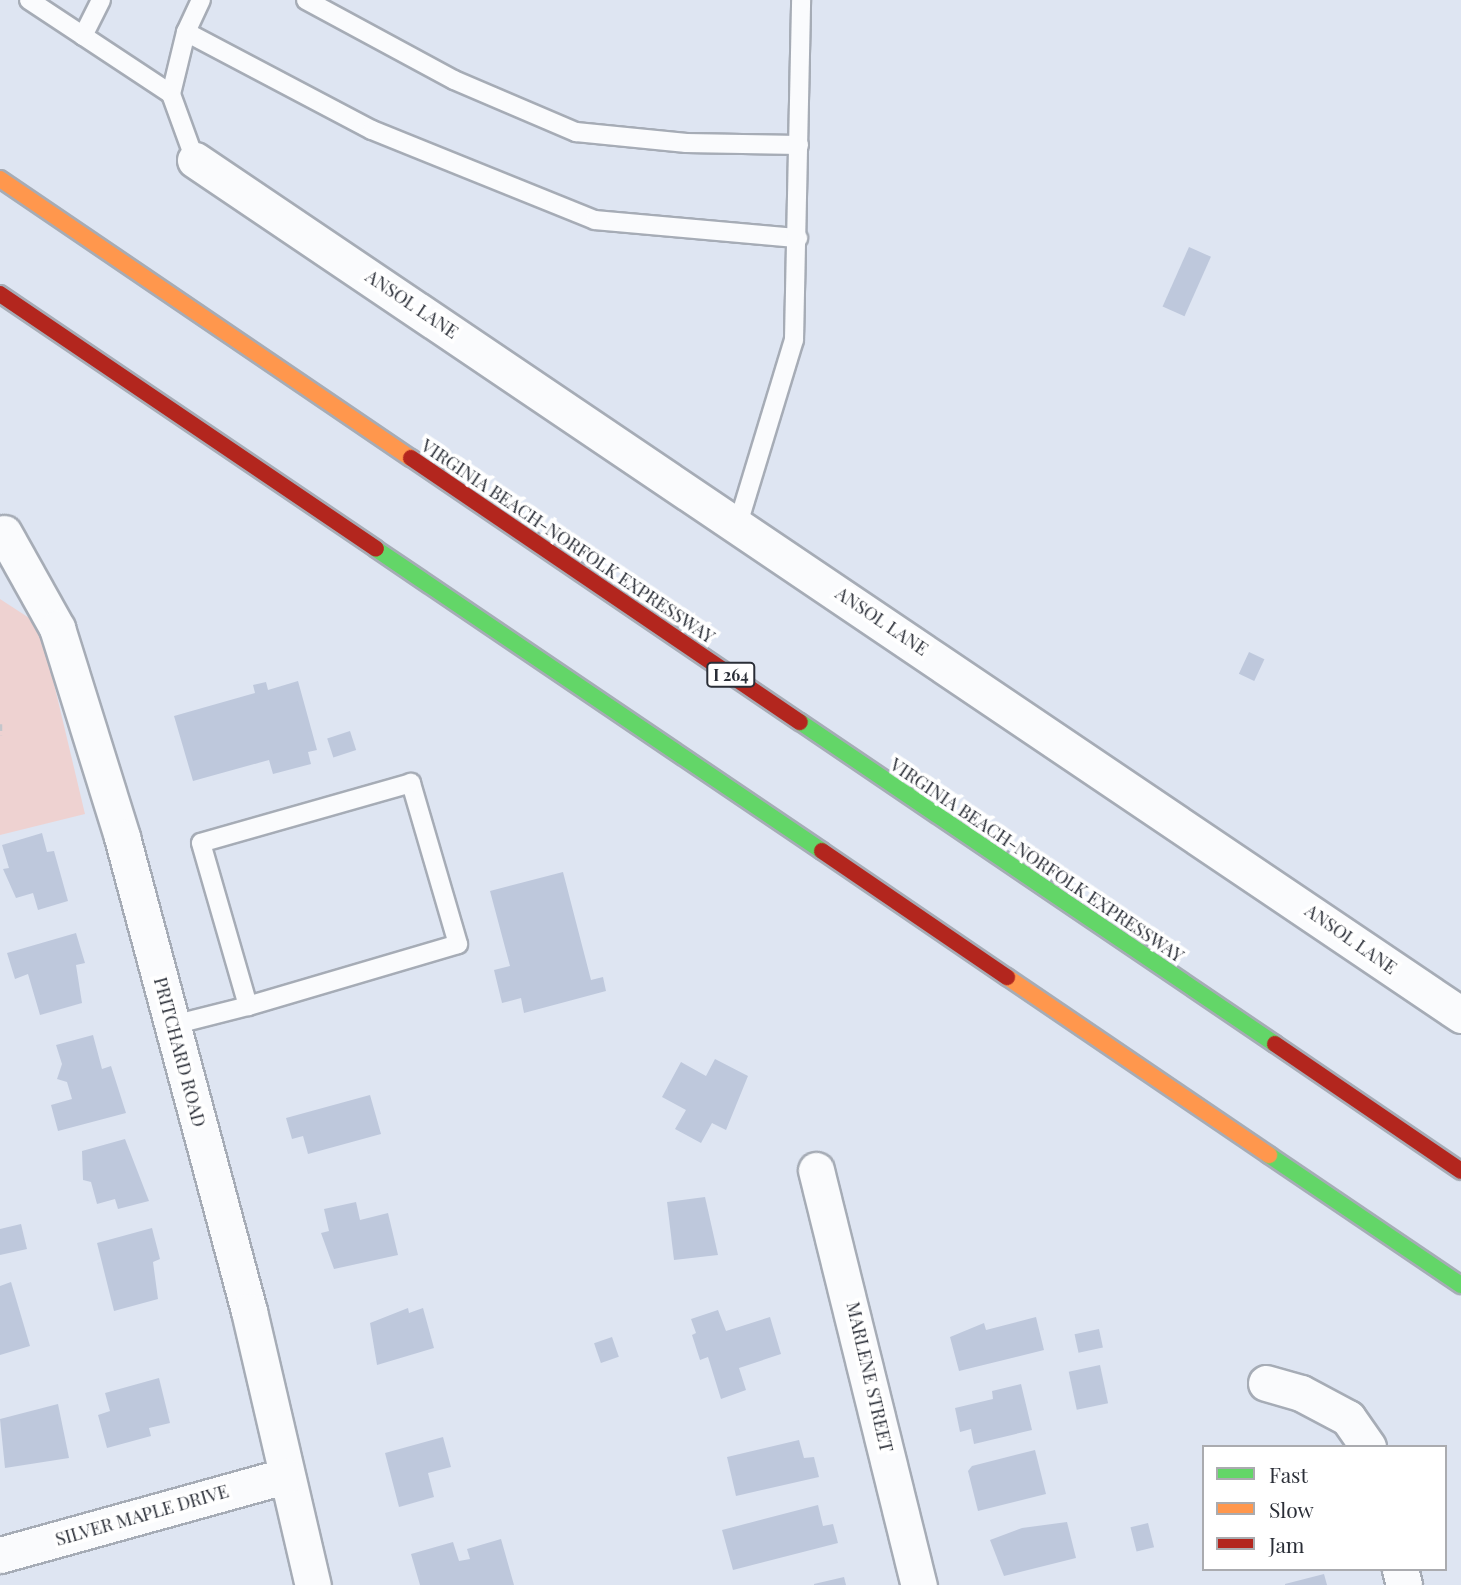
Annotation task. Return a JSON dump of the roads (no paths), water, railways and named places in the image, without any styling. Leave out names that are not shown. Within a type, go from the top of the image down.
[{"type":"highway","name":"VIRGINIA BEACH-NORFOLK EXPRESSWAY","points":[[0,179],[1461,1171]]},
{"type":"highway","points":[[0,293],[1461,1285]]},
{"type":"street","name":"ANSOL LANE","points":[[195,160],[738,524],[1461,1015]]},
{"type":"street","name":"PRITCHARD ROAD","points":[[4,533],[57,628],[173,1026],[249,1311],[285,1476],[313,1585]]},
{"type":"street","name":"MARLENE STREET","points":[[816,1170],[919,1585]]},
{"type":"street","points":[[1266,1383],[1301,1393],[1348,1418],[1367,1445]]},
{"type":"street","name":"SILVER MAPLE DRIVE","points":[[0,1555],[285,1476]]},
{"type":"lane","points":[[29,0],[171,94]]},
{"type":"lane","points":[[83,36],[101,0]]},
{"type":"lane","points":[[195,160],[171,94],[186,32],[201,0]]},
{"type":"lane","points":[[306,0],[454,80],[576,132],[686,143],[799,145]]},
{"type":"lane","points":[[738,524],[794,340],[801,0]]},
{"type":"lane","points":[[186,32],[372,130],[595,220],[798,238]]},
{"type":"lane","points":[[173,1026],[248,1006],[458,944],[411,783],[201,843],[248,1006]]}]
